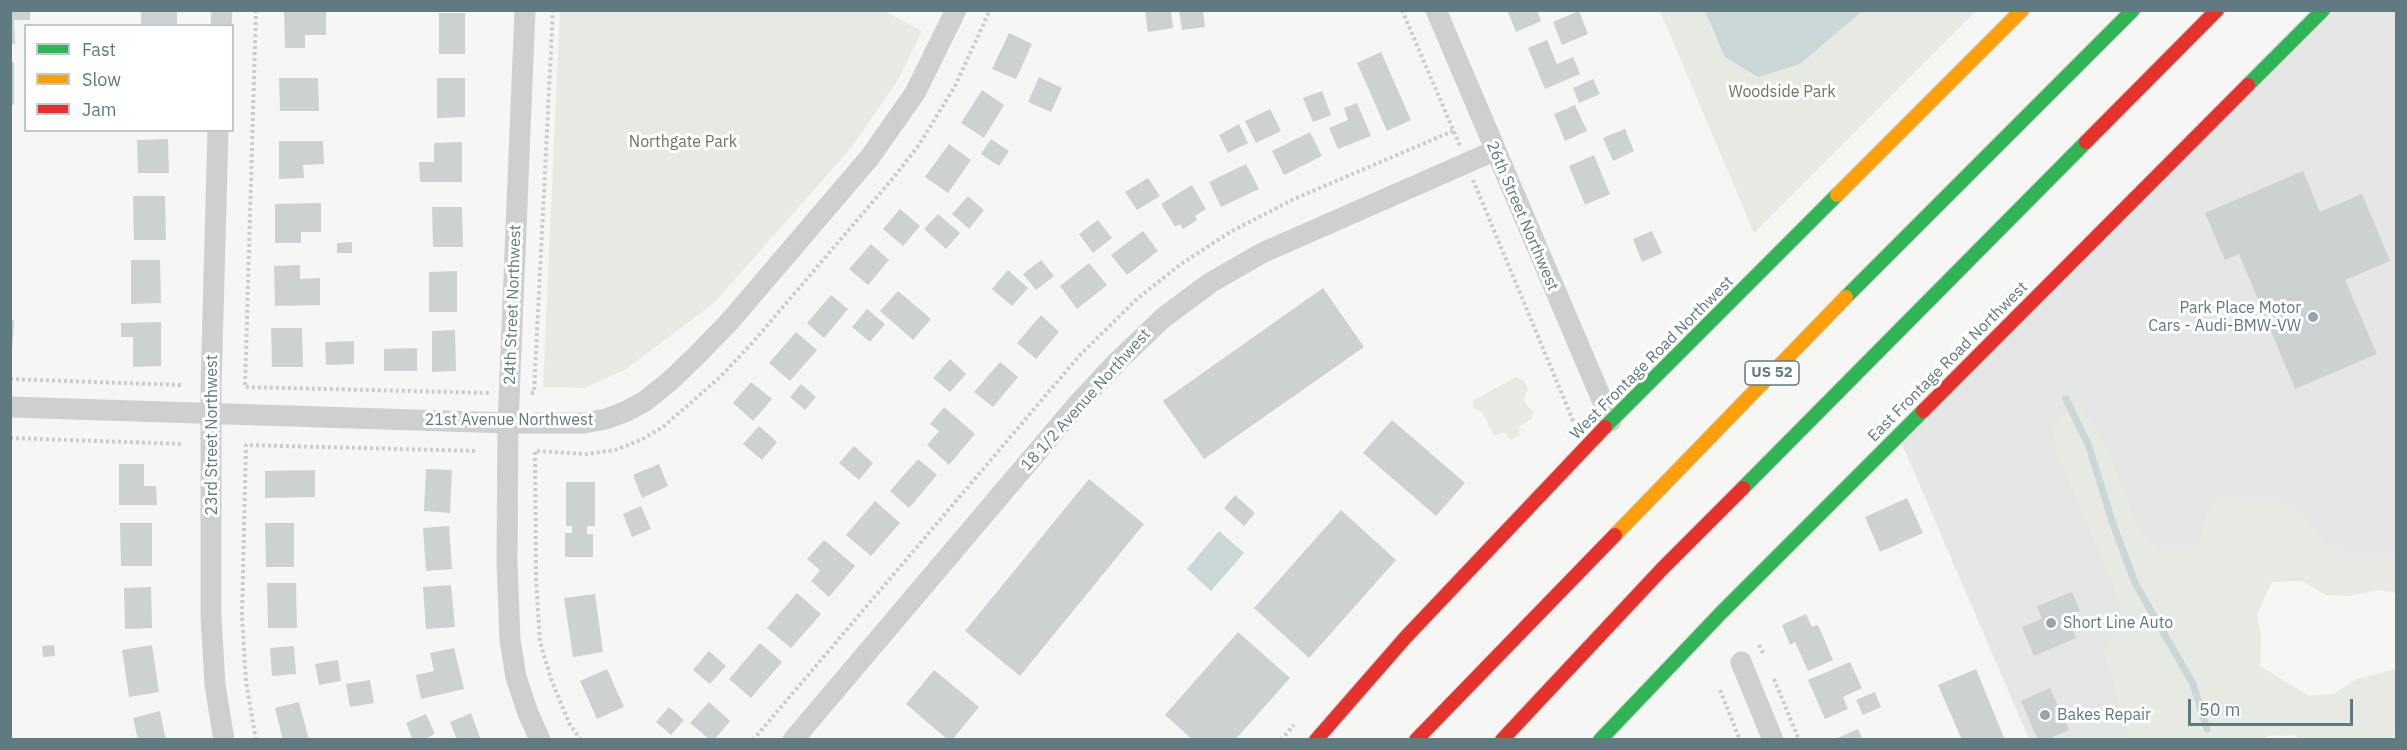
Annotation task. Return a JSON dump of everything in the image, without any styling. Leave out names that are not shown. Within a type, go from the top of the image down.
[{"type":"main road","name":"West Frontage Road Northwest","points":[[1316,740],[1406,639],[1611,421],[2022,10]]},
{"type":"main road","name":"US 52","points":[[1416,740],[1821,322],[2133,10]]},
{"type":"main road","points":[[1502,740],[1662,569],[2217,10]]},
{"type":"main road","name":"East Frontage Road Northwest","points":[[1600,740],[1745,589],[2323,10]]},
{"type":"street","name":"24th Street Northwest","points":[[525,10],[508,423],[507,563],[510,640],[516,677],[540,740]]},
{"type":"street","name":"21st Avenue Northwest","points":[[10,407],[508,423],[584,423],[606,419],[627,411],[645,401],[670,381],[730,321],[870,157],[915,93],[956,10]]},
{"type":"street","name":"26th Street Northwest","points":[[1436,10],[1494,151],[1611,421]]},
{"type":"street","name":"23rd Street Northwest","points":[[218,132],[212,414],[211,616],[215,685],[224,740]]},
{"type":"street","name":"18 1/2 Avenue Northwest","points":[[793,740],[1076,406],[1163,318],[1210,283],[1262,253],[1494,151]]},
{"type":"street","points":[[1741,662],[1773,740]]},
{"type":"path","points":[[256,10],[245,387],[510,394],[534,393],[553,10]]},
{"type":"path","points":[[1402,10],[1453,131]]},
{"type":"path","points":[[1478,193],[1575,426]]},
{"type":"path","points":[[10,379],[181,385]]},
{"type":"path","points":[[10,438],[184,444]]},
{"type":"path","points":[[256,740],[246,682],[242,616],[246,445],[476,451]]},
{"type":"path","points":[[535,451],[536,579],[540,642],[551,679],[569,723],[580,740]]},
{"type":"path","points":[[1760,645],[1764,656]]},
{"type":"path","points":[[1773,677],[1799,740]]},
{"type":"path","points":[[1720,690],[1740,740]]},
{"type":"shaded area","points":[[1705,11],[1862,11],[1800,64],[1758,77],[1725,57]]},
{"type":"shaded area","points":[[2323,11],[2396,11],[2396,577],[2245,583],[2171,739],[2029,739],[1898,435]]},
{"type":"shaded area","points":[[1219,531],[1244,553],[1211,591],[1187,569]]},
{"type":"green space","name":"Northgate Park","points":[[560,10],[884,11],[922,31],[898,80],[850,149],[714,303],[626,369],[585,388],[543,387]]},
{"type":"green space","name":"Woodside Park","points":[[1660,11],[1976,11],[1754,233]]},
{"type":"green space","points":[[1516,377],[1523,380],[1528,389],[1524,399],[1526,405],[1533,411],[1532,419],[1518,427],[1520,435],[1510,440],[1504,432],[1494,436],[1482,412],[1473,407],[1473,401]]},
{"type":"green space","points":[[2080,409],[2093,423],[2108,451],[2141,534],[2163,551],[2190,548],[2201,539],[2206,513],[2220,499],[2279,502],[2299,510],[2323,540],[2346,554],[2396,554],[2396,593],[2378,590],[2348,596],[2326,595],[2297,578],[2272,582],[2257,614],[2261,636],[2260,666],[2309,696],[2333,694],[2357,679],[2396,669],[2396,734],[2389,740],[2301,739],[2294,735],[2268,736],[2264,740],[2129,739],[2104,652],[2117,627],[2120,602],[2057,454],[2052,427],[2062,415]]},
{"type":"building","points":[[10,10],[30,10],[30,20],[14,20],[15,44],[10,44]]},
{"type":"building","points":[[141,10],[177,10],[177,24],[141,24]]},
{"type":"building","points":[[284,10],[326,10],[326,35],[305,35],[305,48],[285,48]]},
{"type":"building","points":[[1171,10],[1173,28],[1148,32],[1145,12]]},
{"type":"building","points":[[1179,10],[1203,10],[1205,27],[1182,30]]},
{"type":"building","points":[[1507,10],[1537,10],[1541,21],[1516,32]]},
{"type":"building","points":[[1579,11],[1588,34],[1562,45],[1553,22]]},
{"type":"building","points":[[439,13],[465,13],[465,54],[439,54]]},
{"type":"building","points":[[1009,33],[1032,44],[1016,79],[992,69]]},
{"type":"building","points":[[1547,40],[1557,64],[1573,57],[1580,74],[1545,89],[1528,48]]},
{"type":"building","points":[[1381,52],[1411,120],[1387,131],[1357,63]]},
{"type":"building","points":[[10,62],[14,62],[14,105],[10,105]]},
{"type":"building","points":[[1039,77],[1062,88],[1051,112],[1028,102]]},
{"type":"building","points":[[279,78],[318,78],[319,111],[280,111]]},
{"type":"building","points":[[437,78],[465,78],[465,117],[437,118]]},
{"type":"building","points":[[1593,79],[1600,94],[1579,103],[1573,88]]},
{"type":"building","points":[[982,90],[1004,105],[984,138],[961,123]]},
{"type":"building","points":[[1322,91],[1331,115],[1313,122],[1303,98]]},
{"type":"building","points":[[1357,103],[1371,136],[1338,149],[1329,128],[1348,120],[1344,108]]},
{"type":"building","points":[[1575,105],[1587,131],[1565,141],[1554,114]]},
{"type":"building","points":[[1270,109],[1281,131],[1256,143],[1245,121]]},
{"type":"building","points":[[1239,124],[1248,143],[1228,153],[1219,135]]},
{"type":"building","points":[[1625,129],[1634,151],[1613,161],[1603,138]]},
{"type":"building","points":[[1310,132],[1322,156],[1284,175],[1272,151]]},
{"type":"building","points":[[168,139],[169,173],[138,173],[137,140]]},
{"type":"building","points":[[991,139],[1009,151],[999,166],[981,154]]},
{"type":"building","points":[[279,141],[323,141],[324,164],[303,165],[304,178],[279,179]]},
{"type":"building","points":[[462,142],[462,182],[420,182],[419,162],[434,162],[434,143]]},
{"type":"building","points":[[949,144],[971,160],[948,193],[925,177]]},
{"type":"building","points":[[1594,155],[1610,194],[1585,205],[1569,166]]},
{"type":"building","points":[[1246,164],[1259,189],[1221,207],[1209,182]]},
{"type":"building","name":"Park Place Motor Cars - Audi-BMW-VW","points":[[2303,171],[2320,212],[2362,194],[2390,261],[2345,280],[2377,354],[2295,389],[2239,254],[2225,260],[2205,213]]},
{"type":"building","points":[[1148,178],[1160,196],[1137,210],[1125,192]]},
{"type":"building","points":[[1192,185],[1206,209],[1195,216],[1197,220],[1183,229],[1180,224],[1175,227],[1161,204]]},
{"type":"building","points":[[133,196],[165,196],[166,240],[134,240]]},
{"type":"building","points":[[968,196],[984,210],[969,229],[952,214]]},
{"type":"building","points":[[321,203],[321,232],[301,232],[301,243],[275,243],[275,204]]},
{"type":"building","points":[[432,207],[462,207],[463,247],[433,247]]},
{"type":"building","points":[[900,209],[920,226],[903,246],[883,229]]},
{"type":"building","points":[[938,214],[960,233],[946,249],[924,229]]},
{"type":"building","points":[[1098,220],[1112,238],[1093,253],[1079,234]]},
{"type":"building","points":[[1143,231],[1158,251],[1127,275],[1111,255]]},
{"type":"building","points":[[1652,231],[1662,253],[1642,262],[1633,239]]},
{"type":"building","points":[[352,242],[352,253],[337,253],[337,243]]},
{"type":"building","points":[[871,244],[889,260],[868,285],[849,269]]},
{"type":"building","points":[[131,260],[160,260],[161,303],[131,304]]},
{"type":"building","points":[[1041,260],[1054,276],[1036,290],[1023,274]]},
{"type":"building","points":[[1089,263],[1107,285],[1077,309],[1060,286]]},
{"type":"building","points":[[300,265],[300,279],[320,278],[320,305],[275,306],[274,266]]},
{"type":"building","points":[[1008,270],[1028,288],[1012,306],[992,289]]},
{"type":"building","points":[[457,271],[457,312],[429,312],[429,272]]},
{"type":"building","points":[[1323,288],[1364,347],[1204,459],[1163,401]]},
{"type":"building","points":[[898,291],[931,319],[913,340],[880,311]]},
{"type":"building","points":[[831,295],[848,309],[824,338],[807,323]]},
{"type":"building","points":[[867,309],[885,324],[870,342],[852,327]]},
{"type":"building","points":[[1041,315],[1059,332],[1036,359],[1017,343]]},
{"type":"building","points":[[10,320],[14,320],[12,351],[10,351]]},
{"type":"building","points":[[161,322],[161,366],[133,367],[133,337],[121,337],[121,323]]},
{"type":"building","points":[[271,328],[302,328],[303,367],[272,367]]},
{"type":"building","points":[[455,330],[456,371],[432,372],[432,331]]},
{"type":"building","points":[[796,332],[817,350],[790,381],[769,363]]},
{"type":"building","points":[[354,341],[354,364],[326,365],[325,342]]},
{"type":"building","points":[[417,348],[417,371],[384,371],[384,349]]},
{"type":"building","points":[[950,359],[966,374],[950,392],[933,378]]},
{"type":"building","points":[[1000,362],[1018,377],[993,407],[974,392]]},
{"type":"building","points":[[751,382],[772,399],[753,421],[733,403]]},
{"type":"building","points":[[801,384],[816,397],[805,410],[790,397]]},
{"type":"building","points":[[944,407],[975,434],[949,465],[927,445],[939,431],[930,424]]},
{"type":"building","points":[[1392,420],[1465,483],[1436,516],[1363,453]]},
{"type":"building","points":[[759,426],[777,442],[762,460],[743,444]]},
{"type":"building","points":[[854,446],[873,463],[859,480],[839,463]]},
{"type":"building","points":[[918,459],[937,475],[909,508],[890,491]]},
{"type":"building","points":[[119,464],[144,464],[144,486],[156,486],[157,505],[119,505]]},
{"type":"building","points":[[659,464],[668,486],[642,498],[633,475]]},
{"type":"building","points":[[426,469],[452,470],[450,513],[424,511]]},
{"type":"building","points":[[315,470],[315,497],[265,498],[265,471]]},
{"type":"building","points":[[1089,479],[1144,524],[1020,676],[965,631]]},
{"type":"building","points":[[566,482],[595,482],[595,526],[587,526],[587,534],[593,534],[593,557],[565,557],[565,533],[572,533],[572,526],[566,526]]},
{"type":"building","points":[[1235,495],[1255,513],[1244,526],[1224,508]]},
{"type":"building","points":[[1907,498],[1923,533],[1880,552],[1865,517]]},
{"type":"building","points":[[875,501],[900,523],[871,556],[846,535]]},
{"type":"building","points":[[641,506],[651,529],[632,537],[623,514]]},
{"type":"building","points":[[1341,510],[1396,560],[1309,658],[1254,608]]},
{"type":"building","points":[[120,523],[152,523],[152,566],[121,566]]},
{"type":"building","points":[[265,523],[294,523],[294,567],[266,567]]},
{"type":"building","points":[[449,526],[452,569],[426,571],[423,528]]},
{"type":"building","points":[[824,540],[855,566],[829,597],[811,581],[820,570],[807,559]]},
{"type":"building","points":[[267,583],[296,583],[297,628],[268,628]]},
{"type":"building","points":[[451,585],[455,627],[426,629],[423,587]]},
{"type":"building","points":[[151,587],[152,628],[125,629],[124,588]]},
{"type":"building","name":"Short Line Auto","points":[[2072,592],[2080,611],[2067,616],[2076,638],[2034,656],[2022,627],[2042,619],[2037,606]]},
{"type":"building","points":[[797,593],[821,614],[791,648],[767,628]]},
{"type":"building","points":[[595,594],[603,652],[573,657],[564,598]]},
{"type":"building","points":[[1806,614],[1812,627],[1818,625],[1833,660],[1808,671],[1795,642],[1790,645],[1782,625]]},
{"type":"building","points":[[1238,632],[1290,678],[1235,740],[1193,740],[1165,715]]},
{"type":"building","points":[[760,643],[782,662],[751,698],[729,679]]},
{"type":"building","points":[[54,645],[55,656],[43,657],[42,646]]},
{"type":"building","points":[[152,645],[159,692],[129,697],[122,650]]},
{"type":"building","points":[[294,646],[296,674],[272,676],[270,648]]},
{"type":"building","points":[[454,648],[464,689],[421,699],[416,675],[434,671],[430,653]]},
{"type":"building","points":[[709,651],[726,666],[710,684],[693,670]]},
{"type":"building","points":[[338,660],[341,681],[319,685],[315,664]]},
{"type":"building","points":[[1850,662],[1862,688],[1843,697],[1848,709],[1825,719],[1808,680]]},
{"type":"building","points":[[607,669],[624,707],[597,719],[580,681]]},
{"type":"building","points":[[1976,669],[2005,740],[1962,740],[1938,685]]},
{"type":"building","points":[[934,670],[979,707],[952,740],[948,740],[906,704]]},
{"type":"building","points":[[370,680],[374,703],[350,707],[346,684]]},
{"type":"building","name":"Bakes Repair","points":[[2050,688],[2069,730],[2046,740],[2038,740],[2021,701]]},
{"type":"building","points":[[1875,692],[1881,707],[1863,715],[1856,700]]},
{"type":"building","points":[[299,702],[309,740],[283,740],[275,708]]},
{"type":"building","points":[[709,702],[730,721],[714,740],[710,740],[690,723]]},
{"type":"building","points":[[669,707],[684,720],[671,735],[656,722]]},
{"type":"building","points":[[160,711],[166,740],[138,740],[133,718]]},
{"type":"building","points":[[471,713],[481,740],[457,740],[450,722]]},
{"type":"building","points":[[426,714],[435,734],[422,740],[413,740],[406,723]]},
{"type":"building","points":[[1858,729],[1863,740],[1833,740]]},
{"type":"waterway","points":[[2066,399],[2088,444],[2113,524],[2135,583],[2193,684],[2207,729]]},
{"type":"traffic: fast","points":[[1846,297],[2133,10]]},
{"type":"traffic: fast","points":[[2248,85],[2323,10]]},
{"type":"traffic: fast","points":[[1743,488],[2086,142]]},
{"type":"traffic: fast","points":[[1605,427],[1837,195]]},
{"type":"traffic: fast","points":[[1600,740],[1720,614],[1923,411]]},
{"type":"traffic: slow","points":[[1837,195],[2022,10]]},
{"type":"traffic: slow","points":[[1615,535],[1846,297]]},
{"type":"traffic: jam","points":[[2086,142],[2217,10]]},
{"type":"traffic: jam","points":[[1923,411],[2248,85]]},
{"type":"traffic: jam","points":[[1316,740],[1405,638],[1605,427]]},
{"type":"traffic: jam","points":[[1502,740],[1662,569],[1743,488]]},
{"type":"traffic: jam","points":[[1416,740],[1615,535]]},
{"type":"place","name":"Park Place Motor Cars - Audi-BMW-VW","points":[[2313,317]]},
{"type":"place","name":"Short Line Auto","points":[[2051,623]]},
{"type":"place","name":"Bakes Repair","points":[[2045,715]]}]
